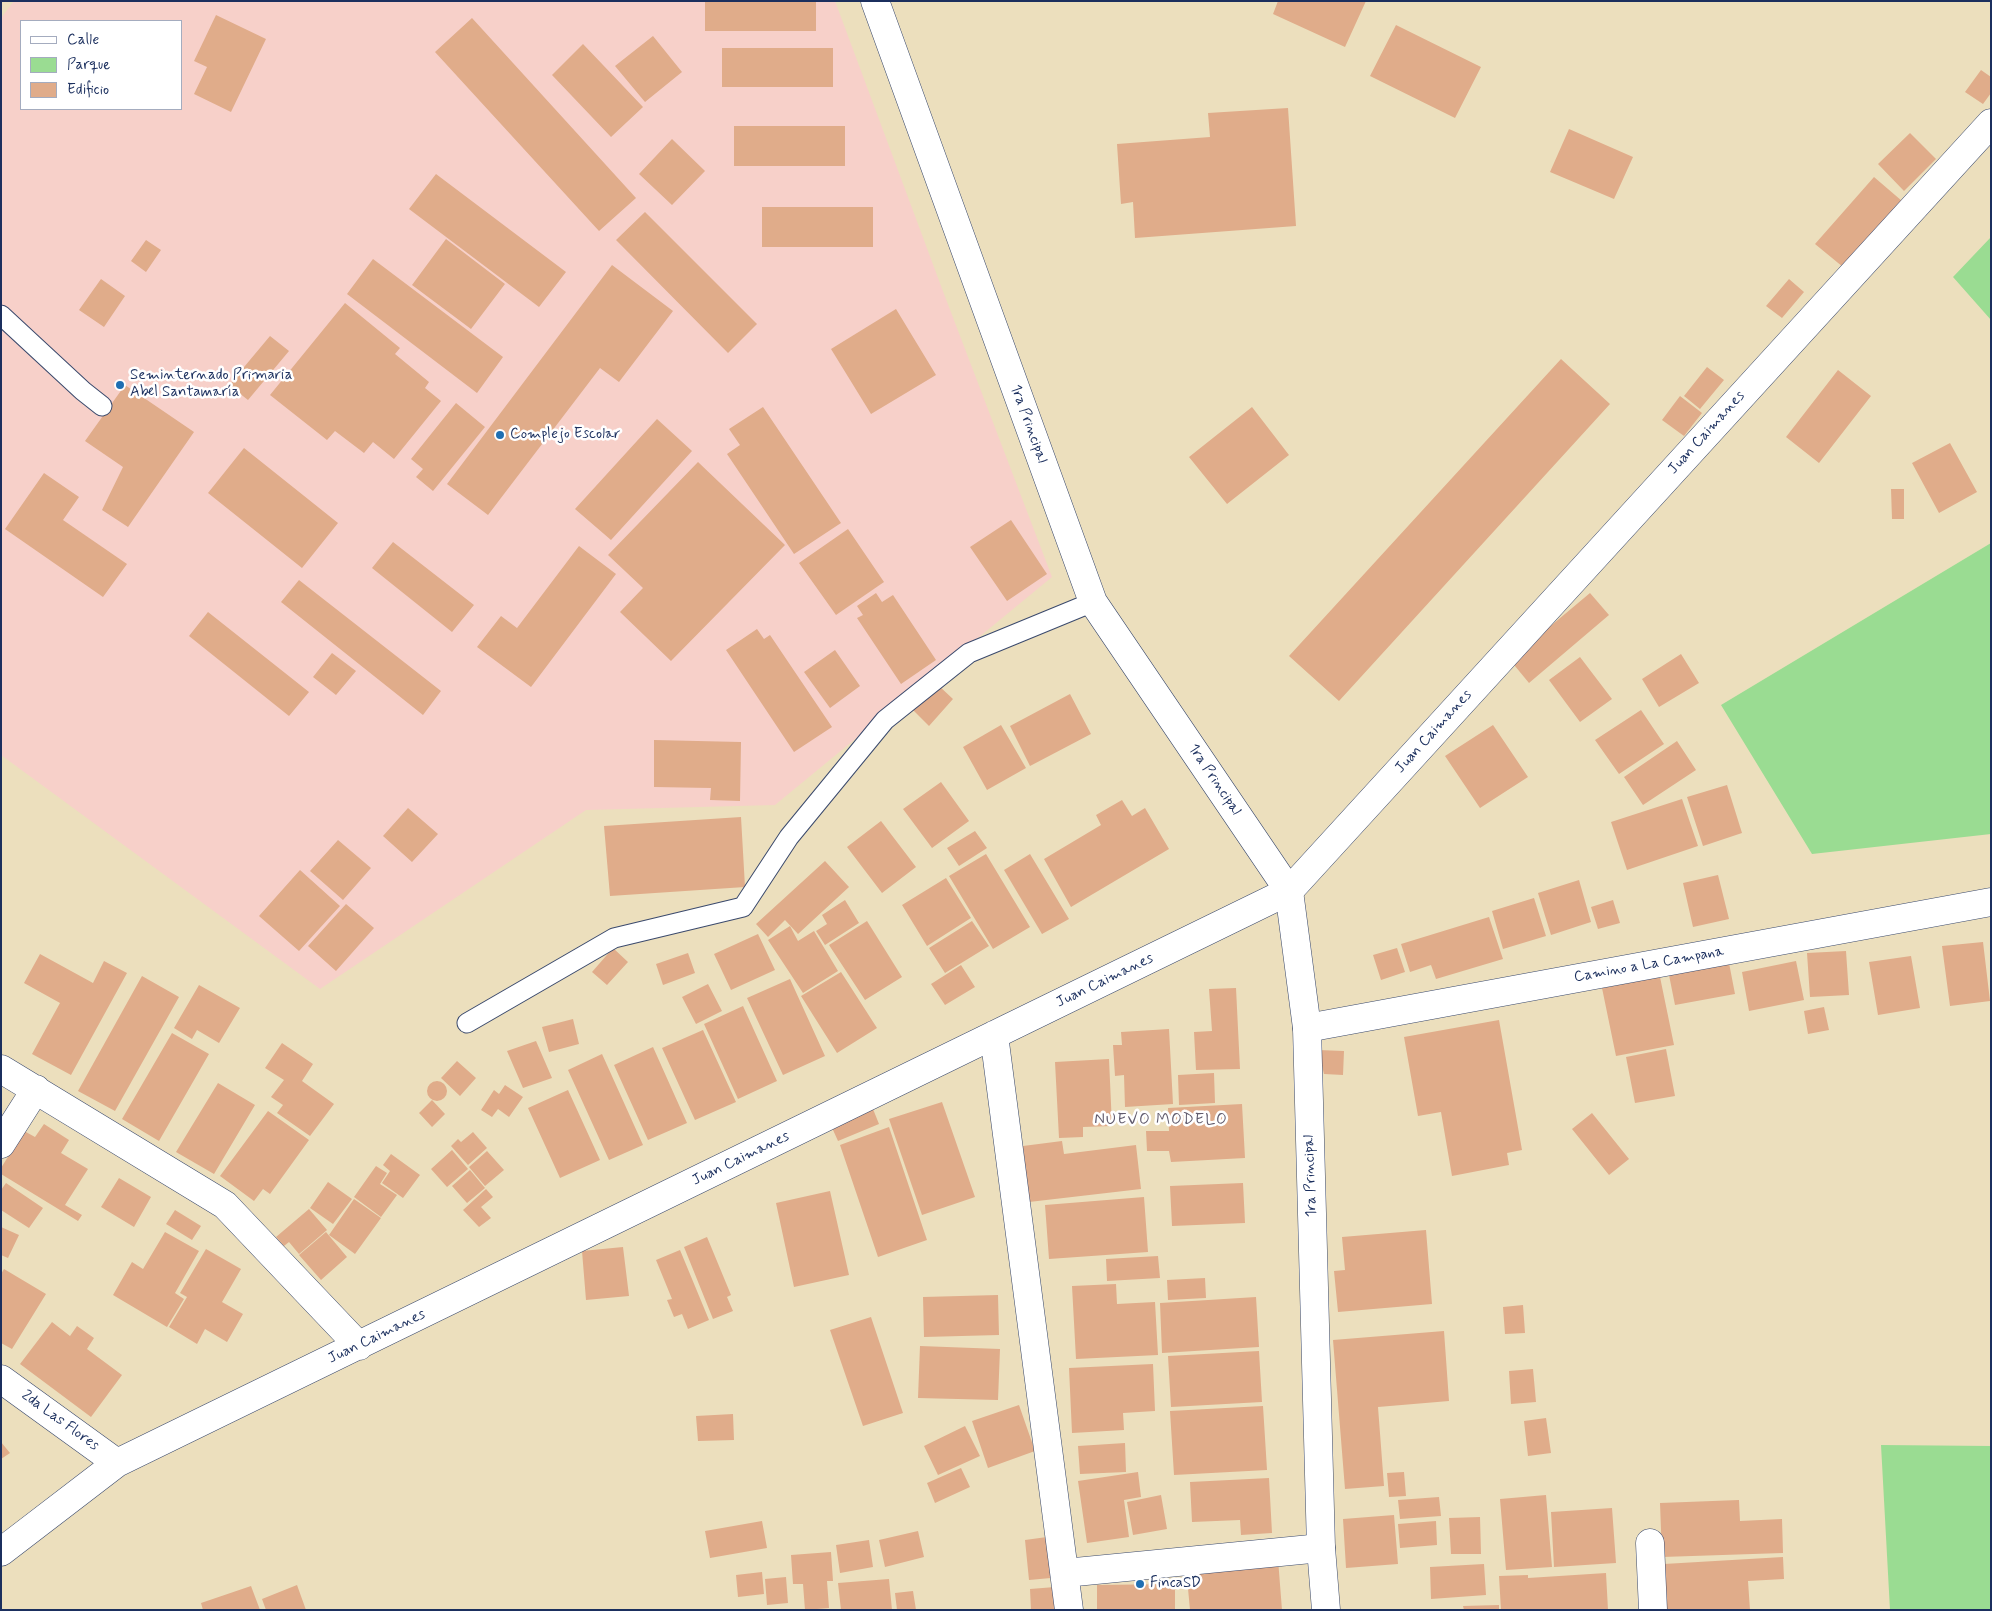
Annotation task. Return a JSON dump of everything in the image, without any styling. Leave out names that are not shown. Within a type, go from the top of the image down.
[{"type":"street","name":"1ra Principal","points":[[875,1],[1093,602],[1290,891],[1307,1028],[1321,1548],[1326,1610]]},
{"type":"street","name":"Juan Caimanes","points":[[1,1552],[117,1463],[1290,891],[1991,122]]},
{"type":"street","name":"Camino a La Campana","points":[[1307,1028],[1991,902]]},
{"type":"street","points":[[994,1035],[1069,1610]]},
{"type":"street","points":[[1,1069],[225,1205],[359,1346]]},
{"type":"street","points":[[1,1144],[36,1089]]},
{"type":"street","name":"2da Las Flores","points":[[1,1379],[117,1463]]},
{"type":"street","points":[[1650,1543],[1653,1610]]},
{"type":"street","points":[[1065,1573],[1321,1548]]},
{"type":"lane","points":[[1,315],[83,391],[102,406]]},
{"type":"lane","points":[[468,1023],[614,938],[743,907],[789,837],[885,720],[969,653],[1093,602]]},
{"type":"shaded area","name":"Complejo Escolar","points":[[14,1],[835,1],[1052,577],[775,805],[586,810],[320,989],[1,755],[1,18]]},
{"type":"green space","points":[[1991,237],[1991,320],[1953,277]]},
{"type":"green space","points":[[1991,543],[1991,834],[1812,854],[1721,705]]},
{"type":"green space","points":[[1881,1445],[1991,1446],[1991,1610],[1890,1610]]},
{"type":"building","points":[[705,1],[816,1],[816,31],[705,31]]},
{"type":"building","points":[[1278,1],[1366,1],[1345,47],[1273,14]]},
{"type":"building","points":[[216,15],[266,39],[231,112],[194,94],[207,67],[194,61]]},
{"type":"building","points":[[472,18],[636,198],[599,231],[435,52]]},
{"type":"building","points":[[1396,25],[1481,67],[1455,118],[1370,76]]},
{"type":"building","points":[[653,36],[682,72],[645,102],[615,66]]},
{"type":"building","points":[[583,44],[643,107],[611,137],[552,75]]},
{"type":"building","points":[[722,48],[833,48],[833,87],[722,87]]},
{"type":"building","points":[[1981,70],[1991,77],[1991,93],[1983,104],[1965,92]]},
{"type":"building","points":[[1288,108],[1296,226],[1135,238],[1133,202],[1121,204],[1117,144],[1210,137],[1208,113]]},
{"type":"building","points":[[734,126],[845,126],[845,166],[734,166]]},
{"type":"building","points":[[1569,129],[1633,157],[1614,199],[1550,172]]},
{"type":"building","points":[[1910,133],[1936,159],[1904,191],[1878,164]]},
{"type":"building","points":[[672,139],[705,171],[672,205],[639,174]]},
{"type":"building","points":[[436,174],[566,272],[539,307],[409,209]]},
{"type":"building","points":[[1874,177],[1902,201],[1843,267],[1815,244]]},
{"type":"building","points":[[762,207],[873,207],[873,247],[762,247]]},
{"type":"building","points":[[645,212],[757,324],[728,353],[616,240]]},
{"type":"building","points":[[446,239],[505,284],[471,329],[412,285]]},
{"type":"building","points":[[146,240],[161,250],[146,272],[131,261]]},
{"type":"building","points":[[373,259],[503,357],[477,393],[347,294]]},
{"type":"building","points":[[612,265],[673,311],[619,382],[600,368],[488,515],[447,484]]},
{"type":"building","points":[[101,279],[125,296],[104,327],[79,310]]},
{"type":"building","points":[[1789,279],[1804,292],[1782,318],[1766,306]]},
{"type":"building","points":[[345,303],[400,348],[395,354],[429,382],[425,388],[441,401],[394,459],[373,442],[364,453],[335,431],[327,440],[270,395]]},
{"type":"building","points":[[896,309],[936,375],[871,414],[831,349]]},
{"type":"building","points":[[270,336],[289,351],[248,400],[229,385]]},
{"type":"building","points":[[1561,359],[1610,404],[1339,701],[1289,656]]},
{"type":"building","points":[[1707,367],[1724,380],[1700,409],[1684,396]]},
{"type":"building","points":[[1838,370],[1871,396],[1819,463],[1786,437]]},
{"type":"building","points":[[125,385],[194,432],[128,527],[102,510],[123,467],[85,441]]},
{"type":"building","points":[[1680,396],[1702,413],[1684,436],[1662,420]]},
{"type":"building","points":[[456,403],[485,427],[433,491],[416,477],[423,469],[411,459]]},
{"type":"building","points":[[763,407],[841,523],[794,554],[727,454],[740,445],[729,429]]},
{"type":"building","points":[[1252,407],[1289,455],[1227,504],[1189,457]]},
{"type":"building","points":[[657,419],[692,451],[611,540],[575,509]]},
{"type":"building","points":[[1950,443],[1977,492],[1939,513],[1912,463]]},
{"type":"building","points":[[244,448],[338,523],[302,568],[208,493]]},
{"type":"building","points":[[698,462],[785,545],[671,661],[620,612],[643,588],[608,555]]},
{"type":"building","points":[[44,473],[79,497],[63,520],[127,564],[103,597],[5,529]]},
{"type":"building","points":[[1891,489],[1904,489],[1904,519],[1892,519]]},
{"type":"building","points":[[1011,520],[1047,574],[1007,601],[970,547]]},
{"type":"building","points":[[848,529],[884,582],[836,615],[799,563]]},
{"type":"building","points":[[393,542],[474,605],[452,632],[372,568]]},
{"type":"building","points":[[579,546],[616,574],[531,687],[477,647],[501,616],[517,628]]},
{"type":"building","points":[[299,580],[441,691],[423,715],[281,602]]},
{"type":"building","points":[[876,593],[882,602],[893,595],[936,660],[901,684],[857,618],[863,615],[857,606]]},
{"type":"building","points":[[1590,593],[1609,615],[1529,683],[1510,660]]},
{"type":"building","points":[[208,612],[309,692],[289,716],[189,636]]},
{"type":"building","points":[[757,629],[764,639],[770,635],[832,727],[794,752],[726,650]]},
{"type":"building","points":[[835,650],[860,686],[830,708],[804,672]]},
{"type":"building","points":[[332,653],[356,671],[336,695],[313,677]]},
{"type":"building","points":[[1681,654],[1699,683],[1659,707],[1642,679]]},
{"type":"building","points":[[1580,657],[1612,699],[1580,722],[1549,680]]},
{"type":"building","points":[[938,685],[953,699],[929,726],[913,710]]},
{"type":"building","points":[[1070,694],[1091,734],[1030,766],[1010,726]]},
{"type":"building","points":[[1641,710],[1664,744],[1619,774],[1595,740]]},
{"type":"building","points":[[1001,725],[1026,768],[987,790],[963,747]]},
{"type":"building","points":[[1493,725],[1528,777],[1480,808],[1445,756]]},
{"type":"building","points":[[654,740],[741,742],[740,801],[710,800],[711,788],[654,787]]},
{"type":"building","points":[[1677,741],[1696,770],[1643,805],[1624,777]]},
{"type":"building","points":[[941,782],[969,821],[932,848],[903,809]]},
{"type":"building","points":[[1727,785],[1742,833],[1703,846],[1687,797]]},
{"type":"building","points":[[1682,799],[1698,846],[1627,870],[1611,822]]},
{"type":"building","points":[[1122,800],[1132,816],[1145,808],[1169,849],[1071,907],[1044,859],[1101,825],[1096,815]]},
{"type":"building","points":[[408,808],[438,834],[412,862],[383,836]]},
{"type":"building","points":[[741,817],[745,887],[610,896],[604,826]]},
{"type":"building","points":[[881,821],[916,867],[882,893],[847,847]]},
{"type":"building","points":[[975,831],[987,848],[959,866],[947,848]]},
{"type":"building","points":[[338,840],[371,868],[343,900],[310,871]]},
{"type":"building","points":[[986,854],[1030,927],[993,949],[949,876]]},
{"type":"building","points":[[1030,854],[1069,919],[1042,934],[1004,870]]},
{"type":"building","points":[[825,861],[849,887],[798,934],[785,920],[768,937],[756,924]]},
{"type":"building","points":[[300,870],[340,906],[299,951],[259,916]]},
{"type":"building","points":[[1718,875],[1729,919],[1693,927],[1683,883]]},
{"type":"building","points":[[946,878],[971,918],[927,946],[902,905]]},
{"type":"building","points":[[1579,880],[1591,922],[1551,935],[1538,893]]},
{"type":"building","points":[[1534,898],[1546,936],[1503,949],[1492,911]]},
{"type":"building","points":[[845,900],[859,923],[825,945],[816,931],[827,924],[822,915]]},
{"type":"building","points":[[1613,900],[1620,923],[1598,929],[1591,907]]},
{"type":"building","points":[[346,904],[374,928],[336,971],[308,946]]},
{"type":"building","points":[[1489,917],[1503,959],[1436,979],[1431,965],[1410,972],[1401,944]]},
{"type":"building","points":[[867,921],[902,977],[865,1000],[829,945]]},
{"type":"building","points":[[972,921],[989,946],[945,973],[929,948]]},
{"type":"building","points":[[790,926],[798,941],[814,931],[838,971],[803,993],[768,940]]},
{"type":"building","points":[[758,934],[775,970],[731,990],[714,954]]},
{"type":"building","points":[[1983,942],[1990,1001],[1950,1006],[1942,946]]},
{"type":"building","points":[[613,948],[628,962],[607,985],[592,972]]},
{"type":"building","points":[[1397,948],[1405,972],[1381,980],[1373,955]]},
{"type":"building","points":[[1846,951],[1849,995],[1810,997],[1807,953]]},
{"type":"building","points":[[688,953],[695,973],[663,985],[656,964]]},
{"type":"building","points":[[40,954],[93,983],[104,961],[127,973],[71,1075],[32,1054],[60,1003],[24,983]]},
{"type":"building","points":[[1911,956],[1920,1008],[1878,1015],[1869,962]]},
{"type":"building","points":[[1796,961],[1804,1000],[1749,1011],[1742,972]]},
{"type":"building","points":[[1729,963],[1735,994],[1675,1005],[1669,975]]},
{"type":"building","points":[[961,965],[975,987],[945,1005],[931,984]]},
{"type":"building","points":[[841,972],[877,1028],[837,1053],[801,996]]},
{"type":"building","points":[[142,976],[179,997],[115,1111],[78,1091]]},
{"type":"building","points":[[1660,977],[1674,1045],[1616,1056],[1602,988]]},
{"type":"building","points":[[790,979],[825,1056],[783,1075],[747,998]]},
{"type":"building","points":[[708,984],[722,1011],[696,1024],[682,997]]},
{"type":"building","points":[[199,985],[240,1008],[219,1043],[197,1030],[192,1039],[174,1028]]},
{"type":"building","points":[[1236,988],[1240,1069],[1196,1070],[1194,1032],[1212,1031],[1209,989]]},
{"type":"building","points":[[743,1006],[777,1081],[738,1099],[704,1024]]},
{"type":"building","points":[[1824,1007],[1829,1030],[1808,1034],[1804,1011]]},
{"type":"building","points":[[573,1019],[579,1044],[549,1052],[542,1027]]},
{"type":"building","points":[[1499,1020],[1522,1150],[1507,1153],[1509,1165],[1452,1176],[1441,1112],[1418,1116],[1404,1037]]},
{"type":"building","points":[[1169,1029],[1173,1104],[1125,1107],[1124,1075],[1115,1076],[1113,1045],[1122,1045],[1121,1032]]},
{"type":"building","points":[[703,1030],[736,1102],[695,1120],[662,1048]]},
{"type":"building","points":[[172,1033],[209,1054],[159,1141],[122,1119]]},
{"type":"building","points":[[536,1041],[552,1078],[523,1088],[507,1051]]},
{"type":"building","points":[[282,1043],[313,1064],[302,1081],[334,1104],[310,1136],[277,1113],[283,1105],[271,1097],[284,1080],[265,1068]]},
{"type":"building","points":[[653,1047],[687,1123],[648,1140],[614,1065]]},
{"type":"building","points":[[1666,1049],[1675,1096],[1635,1103],[1626,1057]]},
{"type":"building","points":[[1318,1050],[1344,1051],[1343,1075],[1324,1074]]},
{"type":"building","points":[[602,1054],[643,1145],[609,1160],[568,1070]]},
{"type":"building","points":[[1109,1059],[1112,1126],[1083,1127],[1083,1137],[1059,1138],[1055,1062]]},
{"type":"building","points":[[457,1061],[476,1078],[460,1096],[441,1078]]},
{"type":"building","points":[[1214,1073],[1215,1103],[1179,1105],[1178,1075]]},
{"type":"building","points":[[437,1081],[444,1084],[447,1091],[444,1098],[437,1101],[430,1098],[427,1091],[430,1084]]},
{"type":"building","points":[[218,1083],[255,1105],[214,1174],[176,1152]]},
{"type":"building","points":[[505,1085],[523,1097],[509,1117],[498,1109],[492,1117],[481,1110],[494,1090],[499,1094]]},
{"type":"building","points":[[568,1090],[600,1160],[560,1178],[528,1108]]},
{"type":"building","points":[[432,1100],[445,1114],[432,1127],[419,1113]]},
{"type":"building","points":[[942,1102],[975,1197],[922,1215],[889,1119]]},
{"type":"building","points":[[871,1104],[879,1124],[838,1141],[829,1121]]},
{"type":"building","points":[[1242,1104],[1245,1158],[1171,1162],[1169,1151],[1147,1151],[1146,1131],[1169,1131],[1168,1108]]},
{"type":"building","points":[[268,1111],[309,1140],[270,1194],[263,1189],[254,1201],[220,1176]]},
{"type":"building","points":[[1592,1113],[1629,1159],[1609,1175],[1572,1129]]},
{"type":"building","points":[[44,1124],[69,1140],[61,1153],[88,1169],[65,1205],[82,1215],[78,1221],[1,1174],[1,1168],[24,1131],[35,1137]]},
{"type":"building","points":[[889,1127],[927,1240],[878,1257],[840,1145]]},
{"type":"building","points":[[473,1132],[487,1148],[468,1165],[451,1146],[458,1139],[461,1142]]},
{"type":"building","points":[[1062,1141],[1064,1154],[1136,1145],[1141,1189],[1029,1202],[1023,1146]]},
{"type":"building","points":[[452,1150],[468,1169],[447,1187],[431,1169]]},
{"type":"building","points":[[487,1151],[504,1170],[485,1186],[469,1167]]},
{"type":"building","points":[[391,1154],[420,1175],[403,1198],[382,1183],[390,1171],[383,1165]]},
{"type":"building","points":[[376,1166],[387,1173],[380,1184],[397,1195],[381,1217],[354,1197]]},
{"type":"building","points":[[470,1170],[485,1188],[467,1203],[452,1186]]},
{"type":"building","points":[[119,1178],[151,1197],[134,1227],[101,1207]]},
{"type":"building","points":[[328,1182],[352,1199],[333,1224],[310,1208]]},
{"type":"building","points":[[6,1183],[43,1208],[29,1228],[1,1210],[1,1190]]},
{"type":"building","points":[[1243,1183],[1245,1223],[1172,1226],[1170,1186]]},
{"type":"building","points":[[486,1189],[493,1197],[481,1207],[491,1218],[479,1227],[463,1210]]},
{"type":"building","points":[[830,1191],[849,1275],[794,1287],[776,1203]]},
{"type":"building","points":[[1144,1197],[1148,1252],[1049,1259],[1045,1205]]},
{"type":"building","points":[[354,1199],[381,1218],[355,1254],[329,1235]]},
{"type":"building","points":[[309,1209],[327,1230],[299,1254],[289,1242],[284,1246],[276,1237]]},
{"type":"building","points":[[175,1210],[201,1226],[192,1240],[166,1224]]},
{"type":"building","points":[[1,1227],[19,1235],[8,1258],[1,1255]]},
{"type":"building","points":[[1426,1230],[1432,1304],[1338,1312],[1334,1271],[1345,1270],[1342,1237]]},
{"type":"building","points":[[165,1232],[199,1251],[175,1293],[184,1299],[167,1327],[113,1295],[132,1262],[143,1269]]},
{"type":"building","points":[[326,1232],[347,1257],[321,1280],[299,1255]]},
{"type":"building","points":[[707,1237],[731,1295],[727,1297],[733,1311],[713,1319],[684,1247]]},
{"type":"building","points":[[623,1247],[629,1296],[586,1300],[582,1251]]},
{"type":"building","points":[[206,1249],[241,1269],[222,1302],[243,1314],[227,1342],[205,1329],[197,1344],[169,1327],[187,1297],[180,1293]]},
{"type":"building","points":[[680,1250],[709,1320],[688,1329],[682,1314],[674,1317],[667,1300],[672,1299],[656,1260]]},
{"type":"building","points":[[1158,1256],[1160,1278],[1107,1281],[1106,1259]]},
{"type":"building","points":[[4,1269],[46,1294],[12,1349],[1,1343],[1,1274]]},
{"type":"building","points":[[1205,1278],[1206,1298],[1168,1300],[1167,1280]]},
{"type":"building","points":[[1116,1284],[1117,1304],[1155,1302],[1158,1355],[1076,1359],[1072,1286]]},
{"type":"building","points":[[998,1295],[999,1335],[924,1337],[923,1297]]},
{"type":"building","points":[[1256,1297],[1259,1347],[1162,1353],[1160,1303]]},
{"type":"building","points":[[1523,1305],[1525,1333],[1505,1334],[1503,1307]]},
{"type":"building","points":[[871,1317],[903,1413],[863,1426],[830,1330]]},
{"type":"building","points":[[52,1322],[70,1336],[77,1326],[94,1338],[87,1349],[122,1375],[91,1417],[20,1364]]},
{"type":"building","points":[[1444,1331],[1449,1401],[1378,1407],[1384,1486],[1345,1489],[1333,1340]]},
{"type":"building","points":[[920,1346],[1000,1349],[998,1400],[918,1398]]},
{"type":"building","points":[[1259,1351],[1262,1402],[1171,1407],[1168,1356]]},
{"type":"building","points":[[1153,1364],[1155,1411],[1123,1413],[1124,1430],[1072,1433],[1069,1368]]},
{"type":"building","points":[[1533,1369],[1536,1402],[1511,1404],[1509,1371]]},
{"type":"building","points":[[1019,1405],[1035,1451],[988,1468],[972,1421]]},
{"type":"building","points":[[1263,1406],[1267,1470],[1174,1475],[1170,1411]]},
{"type":"building","points":[[733,1414],[734,1440],[698,1441],[696,1416]]},
{"type":"building","points":[[1546,1418],[1551,1453],[1528,1456],[1524,1421]]},
{"type":"building","points":[[965,1426],[980,1456],[938,1475],[924,1446]]},
{"type":"building","points":[[1,1442],[10,1453],[1,1459]]},
{"type":"building","points":[[1125,1443],[1126,1472],[1080,1474],[1078,1446]]},
{"type":"building","points":[[961,1468],[970,1487],[935,1503],[927,1483]]},
{"type":"building","points":[[1138,1472],[1141,1497],[1124,1500],[1129,1537],[1087,1543],[1078,1481]]},
{"type":"building","points":[[1404,1472],[1406,1496],[1389,1497],[1387,1473]]},
{"type":"building","points":[[1269,1478],[1272,1533],[1241,1535],[1240,1520],[1192,1522],[1190,1482]]},
{"type":"building","points":[[1161,1495],[1167,1529],[1133,1535],[1127,1502]]},
{"type":"building","points":[[1546,1495],[1552,1567],[1506,1570],[1500,1499]]},
{"type":"building","points":[[1439,1497],[1441,1516],[1400,1519],[1398,1500]]},
{"type":"building","points":[[1739,1500],[1740,1521],[1782,1519],[1783,1553],[1662,1557],[1660,1503]]},
{"type":"building","points":[[1612,1508],[1616,1563],[1554,1567],[1551,1512]]},
{"type":"building","points":[[1394,1515],[1398,1564],[1346,1568],[1343,1519]]},
{"type":"building","points":[[1480,1517],[1481,1554],[1451,1554],[1449,1518]]},
{"type":"building","points":[[762,1521],[767,1548],[710,1558],[705,1531]]},
{"type":"building","points":[[1436,1521],[1437,1545],[1400,1548],[1398,1524]]},
{"type":"building","points":[[918,1531],[924,1557],[885,1567],[879,1540]]},
{"type":"building","points":[[1047,1537],[1051,1578],[1029,1580],[1025,1540]]},
{"type":"building","points":[[869,1540],[873,1567],[840,1573],[836,1545]]},
{"type":"building","points":[[831,1552],[833,1581],[827,1581],[829,1608],[805,1610],[803,1584],[793,1584],[791,1555]]},
{"type":"building","points":[[1783,1557],[1784,1579],[1748,1581],[1750,1610],[1667,1610],[1664,1564]]},
{"type":"building","points":[[1278,1559],[1282,1610],[1190,1610],[1186,1567]]},
{"type":"building","points":[[1484,1564],[1486,1595],[1431,1599],[1430,1567]]},
{"type":"building","points":[[762,1572],[764,1594],[738,1597],[736,1575]]},
{"type":"building","points":[[1606,1573],[1608,1610],[1501,1610],[1499,1576],[1528,1575],[1528,1578]]},
{"type":"building","points":[[786,1577],[788,1603],[767,1605],[765,1579]]},
{"type":"building","points":[[889,1579],[892,1610],[841,1610],[838,1583]]},
{"type":"building","points":[[1175,1584],[1175,1610],[1097,1610],[1097,1585]]},
{"type":"building","points":[[297,1585],[306,1610],[266,1610],[262,1599]]},
{"type":"building","points":[[251,1586],[260,1610],[203,1610],[201,1603]]},
{"type":"building","points":[[1055,1587],[1057,1610],[1031,1610],[1030,1589]]},
{"type":"building","points":[[913,1591],[916,1610],[897,1610],[895,1593]]},
{"type":"building","points":[[1499,1605],[1499,1610],[1464,1610],[1463,1606]]},
{"type":"place","name":"Seminternado Primaria Abel Santamaría","points":[[120,385]]},
{"type":"place","name":"Complejo Escolar","points":[[500,435]]},
{"type":"place","name":"FincaSD","points":[[1140,1584]]},
{"type":"district","name":"NUEVO MODELO","points":[[1161,1121]]}]
